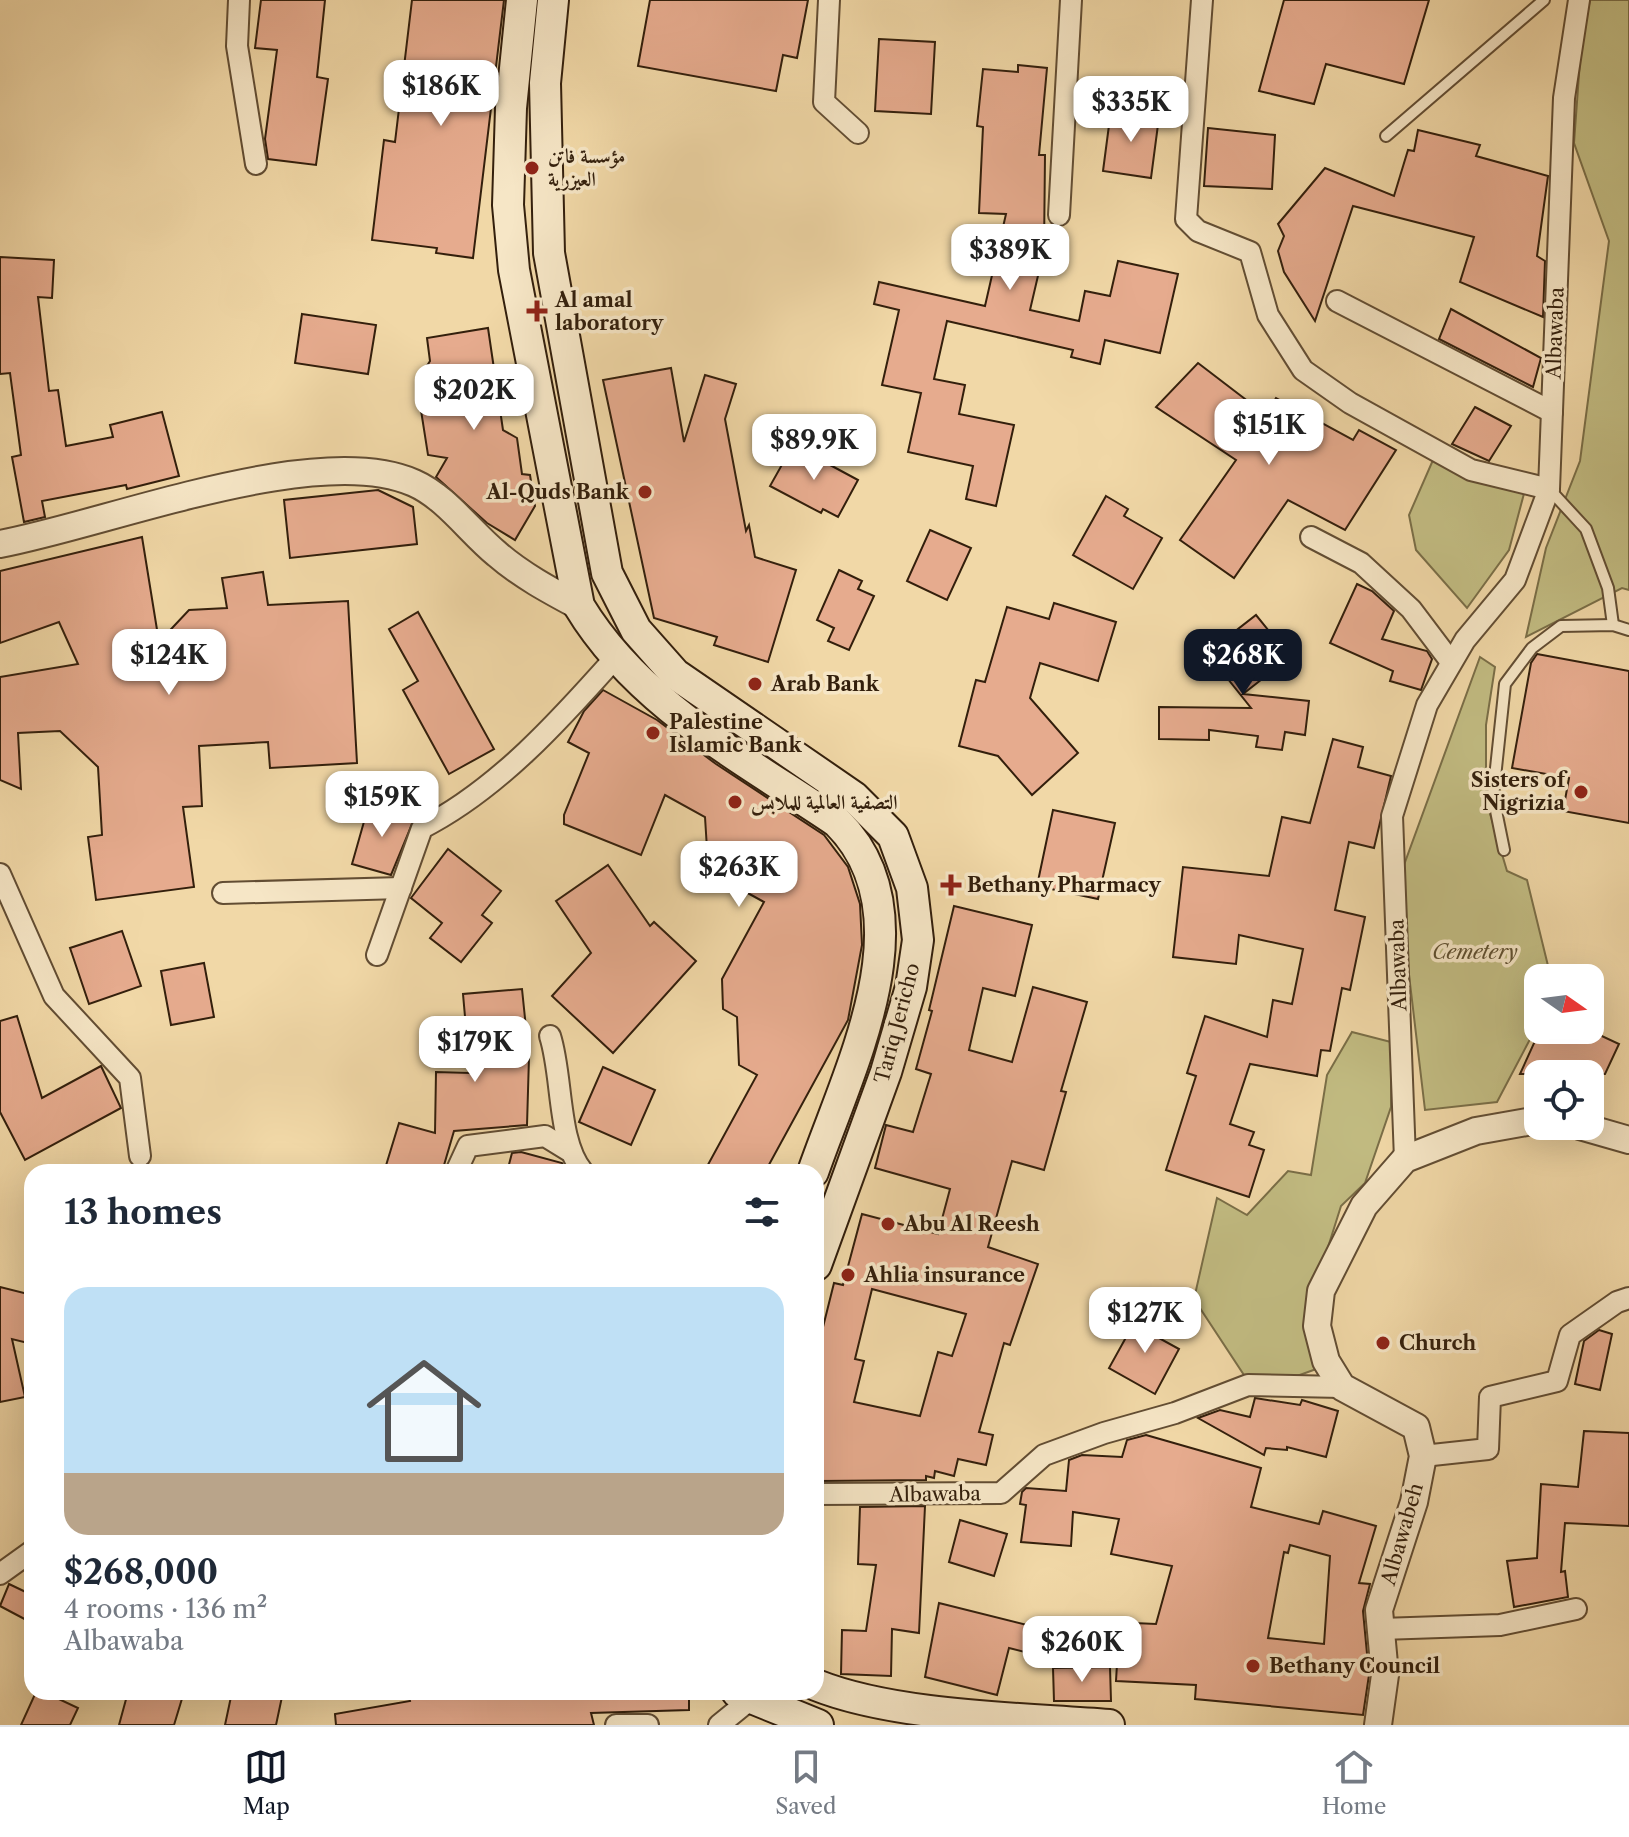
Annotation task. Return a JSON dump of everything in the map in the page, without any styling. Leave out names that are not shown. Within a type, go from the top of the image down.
[{"type":"main road","name":"Tariq Jericho","points":[[522,0],[511,108],[508,205],[514,270],[579,606],[615,658],[661,702],[837,822],[856,841],[874,874],[882,917],[877,981],[816,1164]]},
{"type":"main road","name":"Tariq Jericho","points":[[553,0],[545,83],[549,253],[607,573],[636,630],[675,674],[854,797],[893,836],[912,888],[918,940],[911,987],[886,1072],[824,1243]]},
{"type":"main road","points":[[565,544],[600,535]]},
{"type":"main road","points":[[824,1688],[842,1696],[944,1711],[1109,1725]]},
{"type":"main road","points":[[756,1700],[818,1725]]},
{"type":"street","points":[[239,0],[237,46],[256,164]]},
{"type":"street","points":[[829,0],[824,102],[858,133]]},
{"type":"street","points":[[1059,215],[1071,0]]},
{"type":"street","points":[[1202,0],[1186,219],[1198,231],[1250,252],[1268,315],[1303,370],[1350,403],[1471,470],[1549,489]]},
{"type":"street","name":"Albawaba","points":[[1405,1159],[1392,816],[1427,705],[1465,640],[1515,580],[1549,489],[1564,98],[1579,0]]},
{"type":"street","points":[[1337,301],[1552,412]]},
{"type":"street","points":[[0,544],[279,477],[345,468],[381,471],[417,484],[498,555],[579,606]]},
{"type":"street","points":[[1311,537],[1361,563],[1411,609],[1451,662]]},
{"type":"street","points":[[377,955],[422,828],[444,816],[551,731],[615,658]]},
{"type":"street","points":[[0,874],[54,996],[130,1078],[140,1156]]},
{"type":"street","points":[[223,893],[401,888]]},
{"type":"street","points":[[550,1036],[571,1152],[578,1164]]},
{"type":"street","points":[[1342,1387],[1326,1361],[1317,1326],[1321,1291],[1364,1206],[1405,1159],[1476,1131],[1524,1122]]},
{"type":"street","points":[[1604,1133],[1629,1140]]},
{"type":"street","points":[[460,1164],[468,1146],[545,1136],[571,1152]]},
{"type":"street","points":[[1423,1456],[1488,1449],[1490,1397],[1557,1381],[1570,1335],[1617,1302],[1629,1298]]},
{"type":"street","name":"Albawaba","points":[[824,1494],[1001,1493],[1044,1455],[1104,1433],[1175,1413],[1248,1385],[1342,1387]]},
{"type":"street","name":"Albawabeh","points":[[1342,1387],[1416,1427],[1423,1456],[1414,1502],[1379,1610],[1385,1675],[1378,1725]]},
{"type":"street","points":[[0,1574],[24,1557]]},
{"type":"street","points":[[1381,1629],[1500,1625],[1576,1609]]},
{"type":"street","points":[[719,1725],[740,1700]]},
{"type":"street","points":[[616,1725],[648,1725]]},
{"type":"lane","points":[[1386,136],[1544,0]]},
{"type":"lane","points":[[1549,489],[1586,529],[1608,588],[1613,625]]},
{"type":"lane","points":[[1504,850],[1493,796],[1505,684],[1532,648],[1561,626],[1613,625],[1629,630]]},
{"type":"green space","points":[[1590,0],[1629,0],[1629,590],[1622,588],[1526,637],[1546,548],[1580,461],[1609,241],[1574,143],[1581,47]]},
{"type":"green space","points":[[1433,460],[1526,486],[1509,550],[1467,608],[1416,550],[1409,515]]},
{"type":"green space","name":"Cemetery","points":[[1480,657],[1495,667],[1486,725],[1486,800],[1507,871],[1527,880],[1548,964],[1524,964],[1524,1044],[1527,1044],[1497,1102],[1425,1110],[1403,924],[1404,865]]},
{"type":"green space","points":[[1352,1032],[1391,1042],[1391,1107],[1365,1183],[1341,1206],[1312,1298],[1319,1368],[1286,1380],[1244,1375],[1194,1299],[1217,1198],[1247,1215],[1288,1171],[1311,1175],[1327,1075]]},
{"type":"building","points":[[261,0],[325,0],[317,77],[328,79],[316,165],[268,159],[265,139],[277,50],[255,48]]},
{"type":"building","points":[[412,0],[504,0],[473,258],[436,253],[437,248],[372,240],[384,140],[395,142]]},
{"type":"building","points":[[650,0],[808,0],[797,58],[783,55],[776,91],[638,66]]},
{"type":"building","points":[[1284,0],[1429,0],[1404,84],[1326,64],[1314,104],[1259,91]]},
{"type":"building","points":[[879,39],[935,42],[931,114],[875,111]]},
{"type":"building","points":[[1018,65],[1047,68],[1039,155],[1045,155],[1044,250],[1030,310],[1079,321],[1085,291],[1110,296],[1118,261],[1178,274],[1160,353],[1105,340],[1100,364],[1071,357],[1073,350],[947,321],[934,379],[965,385],[959,414],[1014,425],[996,506],[966,499],[973,466],[908,452],[921,393],[882,385],[899,310],[874,304],[879,282],[985,306],[1006,214],[979,213],[983,127],[977,126],[983,69],[1018,72]]},
{"type":"building","points":[[1111,110],[1159,117],[1151,178],[1103,171]]},
{"type":"building","points":[[1208,128],[1275,135],[1272,189],[1204,186]]},
{"type":"building","points":[[1418,130],[1480,145],[1476,156],[1548,176],[1537,256],[1545,261],[1543,317],[1460,282],[1474,237],[1353,206],[1315,321],[1284,272],[1278,251],[1284,236],[1278,224],[1325,168],[1394,196],[1408,150],[1414,151]]},
{"type":"building","points":[[0,257],[54,260],[52,298],[38,297],[49,391],[58,390],[66,446],[113,437],[110,425],[162,412],[179,476],[127,489],[126,485],[42,501],[45,517],[24,522],[12,457],[21,455],[10,373],[0,374]]},
{"type":"building","points":[[1451,309],[1541,358],[1533,387],[1439,339]]},
{"type":"building","points":[[302,314],[376,325],[368,374],[295,363]]},
{"type":"building","points":[[488,328],[503,430],[517,438],[522,474],[530,475],[535,506],[515,540],[487,523],[436,477],[447,458],[428,455],[420,404],[429,391],[425,369],[430,361],[427,338]]},
{"type":"building","points":[[1198,363],[1266,415],[1276,398],[1353,440],[1359,430],[1396,450],[1345,530],[1288,500],[1234,578],[1180,540],[1236,460],[1156,407]]},
{"type":"building","points":[[671,368],[684,442],[705,375],[736,384],[725,419],[746,531],[749,525],[755,557],[796,570],[768,662],[714,645],[717,637],[654,618],[603,380]]},
{"type":"building","points":[[1475,407],[1511,426],[1489,461],[1452,444]]},
{"type":"building","points":[[793,445],[858,480],[838,517],[823,509],[821,513],[770,486]]},
{"type":"building","points":[[378,490],[413,507],[417,544],[290,558],[284,500]]},
{"type":"building","points":[[1106,496],[1128,509],[1124,516],[1162,538],[1133,589],[1073,555]]},
{"type":"building","points":[[930,530],[971,548],[947,600],[907,581]]},
{"type":"building","points":[[142,537],[159,642],[189,610],[227,608],[222,578],[263,572],[268,605],[348,601],[357,763],[270,768],[268,742],[199,746],[202,806],[183,807],[194,887],[96,900],[88,837],[102,835],[98,767],[60,731],[18,733],[21,789],[0,780],[0,677],[78,664],[59,622],[0,643],[0,571]]},
{"type":"building","points":[[839,570],[862,581],[858,589],[874,596],[849,650],[828,641],[834,628],[817,620]]},
{"type":"building","points":[[1357,584],[1372,591],[1394,611],[1382,639],[1427,651],[1432,659],[1421,690],[1390,681],[1393,671],[1330,643]]},
{"type":"building","points":[[1054,603],[1116,622],[1098,681],[1040,663],[1030,698],[1078,753],[1032,795],[998,756],[959,746],[976,680],[985,682],[1007,607],[1049,619]]},
{"type":"building","points":[[418,612],[494,749],[449,774],[403,690],[418,681],[389,629]]},
{"type":"building","points":[[1256,615],[1290,657],[1243,694],[1309,701],[1305,735],[1285,732],[1282,750],[1256,747],[1258,736],[1209,730],[1209,740],[1159,739],[1159,707],[1251,708],[1204,649],[1239,660],[1243,651],[1224,640]]},
{"type":"building","points":[[1537,654],[1629,671],[1629,823],[1563,811],[1569,778],[1512,768],[1531,663]]},
{"type":"building","points":[[603,690],[657,720],[716,764],[824,835],[848,867],[860,904],[862,945],[848,1020],[769,1164],[708,1164],[757,1075],[739,1065],[737,1017],[723,1009],[722,979],[764,902],[744,891],[753,874],[707,849],[705,817],[665,795],[641,855],[564,824],[564,815],[589,753],[568,742],[584,711]]},
{"type":"building","points":[[1333,739],[1363,747],[1358,767],[1391,776],[1374,848],[1349,842],[1335,910],[1365,917],[1350,990],[1342,988],[1330,1051],[1321,1050],[1317,1076],[1250,1064],[1230,1124],[1254,1132],[1249,1145],[1264,1150],[1249,1197],[1166,1170],[1196,1076],[1187,1073],[1205,1016],[1267,1037],[1273,1000],[1292,1004],[1303,949],[1239,935],[1236,964],[1173,957],[1183,867],[1269,876],[1282,817],[1310,823]]},
{"type":"building","points":[[369,804],[415,817],[391,875],[352,864]]},
{"type":"building","points":[[1053,810],[1115,823],[1098,899],[1037,886]]},
{"type":"building","points":[[448,849],[501,891],[482,915],[492,923],[461,962],[430,938],[442,923],[411,898]]},
{"type":"building","points":[[608,865],[650,926],[654,922],[696,961],[613,1053],[552,996],[591,953],[556,901]]},
{"type":"building","points":[[954,906],[1032,925],[1015,996],[983,988],[969,1050],[1012,1062],[1033,987],[1087,1002],[1061,1091],[1066,1092],[1044,1170],[1012,1161],[988,1247],[1038,1264],[1010,1345],[1004,1343],[979,1432],[993,1435],[986,1465],[958,1459],[954,1476],[935,1471],[934,1478],[926,1476],[926,1480],[824,1481],[824,1323],[834,1283],[843,1285],[862,1214],[938,1234],[950,1189],[875,1168],[886,1125],[913,1132],[931,1074],[916,1069],[932,1011],[929,1010]],"holes":[[[872,1289],[966,1314],[952,1356],[938,1352],[920,1416],[854,1402],[864,1361],[855,1359]]]},
{"type":"building","points":[[122,931],[141,986],[89,1004],[70,948]]},
{"type":"building","points":[[204,963],[214,1017],[171,1025],[161,971]]},
{"type":"building","points":[[522,989],[529,1057],[527,1125],[454,1131],[444,1164],[386,1164],[399,1123],[435,1133],[436,1072],[470,1073],[463,994]]},
{"type":"building","points":[[17,1016],[42,1098],[101,1066],[121,1108],[25,1160],[0,1112],[0,1021]]},
{"type":"building","points":[[1604,1037],[1619,1044],[1605,1074],[1604,1060],[1526,1060],[1534,1044],[1604,1044]]},
{"type":"building","points":[[603,1067],[655,1090],[631,1145],[579,1122]]},
{"type":"building","points":[[521,1152],[563,1164],[509,1164],[512,1153]]},
{"type":"building","points":[[0,1287],[24,1293],[24,1342],[12,1339],[24,1397],[0,1402]]},
{"type":"building","points":[[1139,1314],[1164,1329],[1157,1337],[1179,1349],[1155,1394],[1109,1368]]},
{"type":"building","points":[[1599,1330],[1612,1334],[1600,1390],[1575,1384],[1584,1341]]},
{"type":"building","points":[[1255,1398],[1300,1405],[1302,1400],[1338,1411],[1326,1457],[1287,1447],[1287,1450],[1266,1448],[1264,1455],[1198,1418],[1220,1410],[1250,1417]]},
{"type":"building","points":[[1584,1431],[1629,1433],[1629,1526],[1565,1523],[1561,1572],[1565,1571],[1568,1597],[1514,1607],[1507,1561],[1537,1558],[1541,1484],[1578,1487]]},
{"type":"building","points":[[1146,1435],[1261,1468],[1251,1507],[1319,1524],[1323,1511],[1376,1526],[1359,1583],[1370,1584],[1363,1611],[1369,1675],[1363,1715],[1195,1699],[1196,1685],[1116,1681],[1118,1647],[1127,1649],[1134,1623],[1156,1624],[1172,1566],[1111,1554],[1119,1519],[1073,1512],[1071,1546],[1021,1542],[1026,1505],[1020,1504],[1026,1488],[1066,1491],[1069,1460],[1082,1455],[1122,1457],[1127,1440]],"holes":[[[1290,1545],[1330,1556],[1324,1644],[1268,1638],[1284,1552],[1288,1553]]]},
{"type":"building","points":[[925,1506],[919,1633],[892,1629],[891,1676],[841,1674],[842,1630],[866,1631],[876,1565],[858,1564],[860,1507]]},
{"type":"building","points":[[960,1520],[1007,1534],[994,1576],[949,1562]]},
{"type":"building","points":[[9,1584],[24,1591],[24,1619],[0,1606]]},
{"type":"building","points":[[939,1603],[1071,1636],[1064,1662],[1009,1648],[997,1695],[925,1677]]},
{"type":"building","points":[[1110,1667],[1111,1701],[1054,1701],[1053,1668]]},
{"type":"building","points":[[32,1700],[61,1700],[78,1708],[70,1725],[21,1725]]},
{"type":"building","points":[[126,1700],[182,1700],[174,1725],[119,1725]]},
{"type":"building","points":[[230,1700],[281,1700],[276,1725],[225,1725]]},
{"type":"building","points":[[689,1700],[689,1710],[591,1713],[594,1725],[336,1725],[335,1714],[410,1701]]},
{"type":"place","name":"مؤسسة فاتن العيزرية","points":[[532,168]]},
{"type":"place","name":"Al amal laboratory","points":[[537,311]]},
{"type":"place","name":"Al-Quds Bank","points":[[645,492]]},
{"type":"place","name":"Arab Bank","points":[[755,684]]},
{"type":"place","name":"Palestine Islamic Bank","points":[[653,733]]},
{"type":"place","name":"Sisters of Nigrizia","points":[[1581,792]]},
{"type":"place","name":"التصفية العالمية للملابس","points":[[735,802]]},
{"type":"place","name":"Bethany Pharmacy","points":[[951,885]]},
{"type":"place","name":"Abu Al Reesh","points":[[888,1224]]},
{"type":"place","name":"Ahlia insurance","points":[[848,1275]]},
{"type":"place","name":"Church","points":[[1383,1343]]},
{"type":"place","name":"Bethany Council","points":[[1253,1666]]}]
